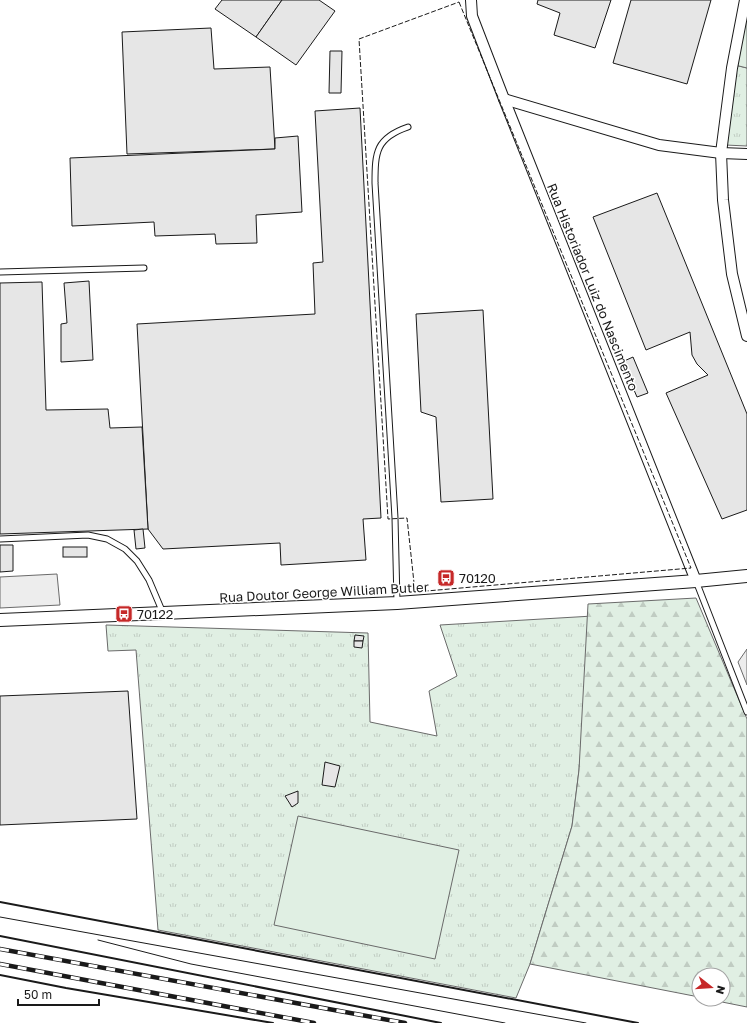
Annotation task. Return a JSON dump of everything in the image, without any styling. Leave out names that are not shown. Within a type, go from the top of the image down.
[{"type":"street","name":"Rua Historiador Luiz do Nascimento","points":[[472,0],[472,16],[696,581]]},
{"type":"street","points":[[745,0],[732,68],[721,154],[723,200],[732,274],[747,336]]},
{"type":"street","points":[[504,99],[659,145],[721,154],[747,154]]},
{"type":"street","name":"Rua Doutor George William Butler","points":[[0,620],[397,603],[747,576]]},
{"type":"lane","points":[[397,603],[395,518],[375,163],[378,150],[384,140],[394,132],[408,127]]},
{"type":"lane","points":[[0,272],[144,268]]},
{"type":"lane","points":[[0,539],[88,535],[107,539],[125,549],[137,561],[149,580],[163,613]]},
{"type":"lane","points":[[696,581],[747,712]]},
{"type":"green space","points":[[747,11],[747,68],[735,65]]},
{"type":"green space","points":[[735,65],[747,68],[747,146],[725,145]]},
{"type":"green space","points":[[696,598],[747,719],[747,1007],[731,1004],[731,967],[691,967],[691,995],[530,964],[572,826],[579,770],[588,604]]},
{"type":"green space","points":[[593,616],[579,770],[572,826],[530,964],[516,998],[158,930],[136,650],[108,651],[106,625],[368,633],[370,722],[437,736],[429,691],[457,676],[440,625]]},
{"type":"green space","points":[[298,816],[459,850],[435,959],[274,925]]},
{"type":"shaded area","points":[[57,574],[60,605],[0,608],[0,577]]},
{"type":"shaded area","points":[[747,649],[747,685],[738,662]]},
{"type":"building","points":[[222,0],[282,0],[256,37],[215,9]]},
{"type":"building","points":[[282,0],[319,0],[335,11],[296,65],[256,37]]},
{"type":"building","points":[[538,0],[611,0],[595,48],[554,35],[560,13],[537,4]]},
{"type":"building","points":[[631,0],[711,0],[687,84],[613,63]]},
{"type":"building","points":[[211,28],[214,69],[270,67],[275,149],[127,154],[122,32]]},
{"type":"building","points":[[330,51],[342,51],[341,93],[329,93]]},
{"type":"building","points":[[360,108],[381,518],[363,519],[366,560],[281,565],[280,543],[163,549],[148,529],[137,324],[315,314],[313,263],[323,262],[315,111]]},
{"type":"building","points":[[298,136],[302,212],[256,215],[257,243],[216,244],[215,234],[155,236],[154,222],[72,226],[70,158],[275,149],[275,138]]},
{"type":"building","points":[[657,193],[747,414],[747,510],[722,519],[666,393],[708,375],[697,364],[692,355],[690,332],[646,350],[593,217]]},
{"type":"building","points":[[89,281],[93,360],[61,362],[61,324],[67,323],[64,283]]},
{"type":"building","points":[[42,282],[46,410],[108,409],[110,428],[142,427],[148,529],[0,534],[0,283]]},
{"type":"building","points":[[483,310],[493,499],[441,502],[436,417],[421,412],[416,314]]},
{"type":"building","points":[[633,357],[648,393],[637,397],[622,362]]},
{"type":"building","points":[[143,529],[145,548],[136,549],[134,530]]},
{"type":"building","points":[[0,545],[13,545],[13,571],[0,572]]},
{"type":"building","points":[[63,547],[87,547],[87,557],[63,557]]},
{"type":"building","points":[[355,635],[364,636],[363,641],[354,641]]},
{"type":"building","points":[[354,641],[363,641],[362,648],[354,647]]},
{"type":"building","points":[[128,691],[137,819],[0,825],[0,696]]},
{"type":"building","points":[[325,762],[340,766],[335,787],[322,785]]},
{"type":"building","points":[[298,791],[298,803],[292,807],[285,796]]},
{"type":"tram line","points":[[0,917],[586,1023]]},
{"type":"tram line","points":[[98,940],[191,964],[505,1023]]},
{"type":"railway","points":[[0,949],[405,1023]]},
{"type":"railway","points":[[0,964],[314,1023]]},
{"type":"fence","points":[[459,2],[691,568],[415,592],[407,518],[388,519],[359,39],[459,2]]},
{"type":"wall","points":[[0,902],[638,1023]]},
{"type":"wall","points":[[0,936],[441,1023]]},
{"type":"wall","points":[[0,975],[66,988],[273,1023]]},
{"type":"place","name":"70120","points":[[446,578]]},
{"type":"place","name":"70122","points":[[124,614]]}]
